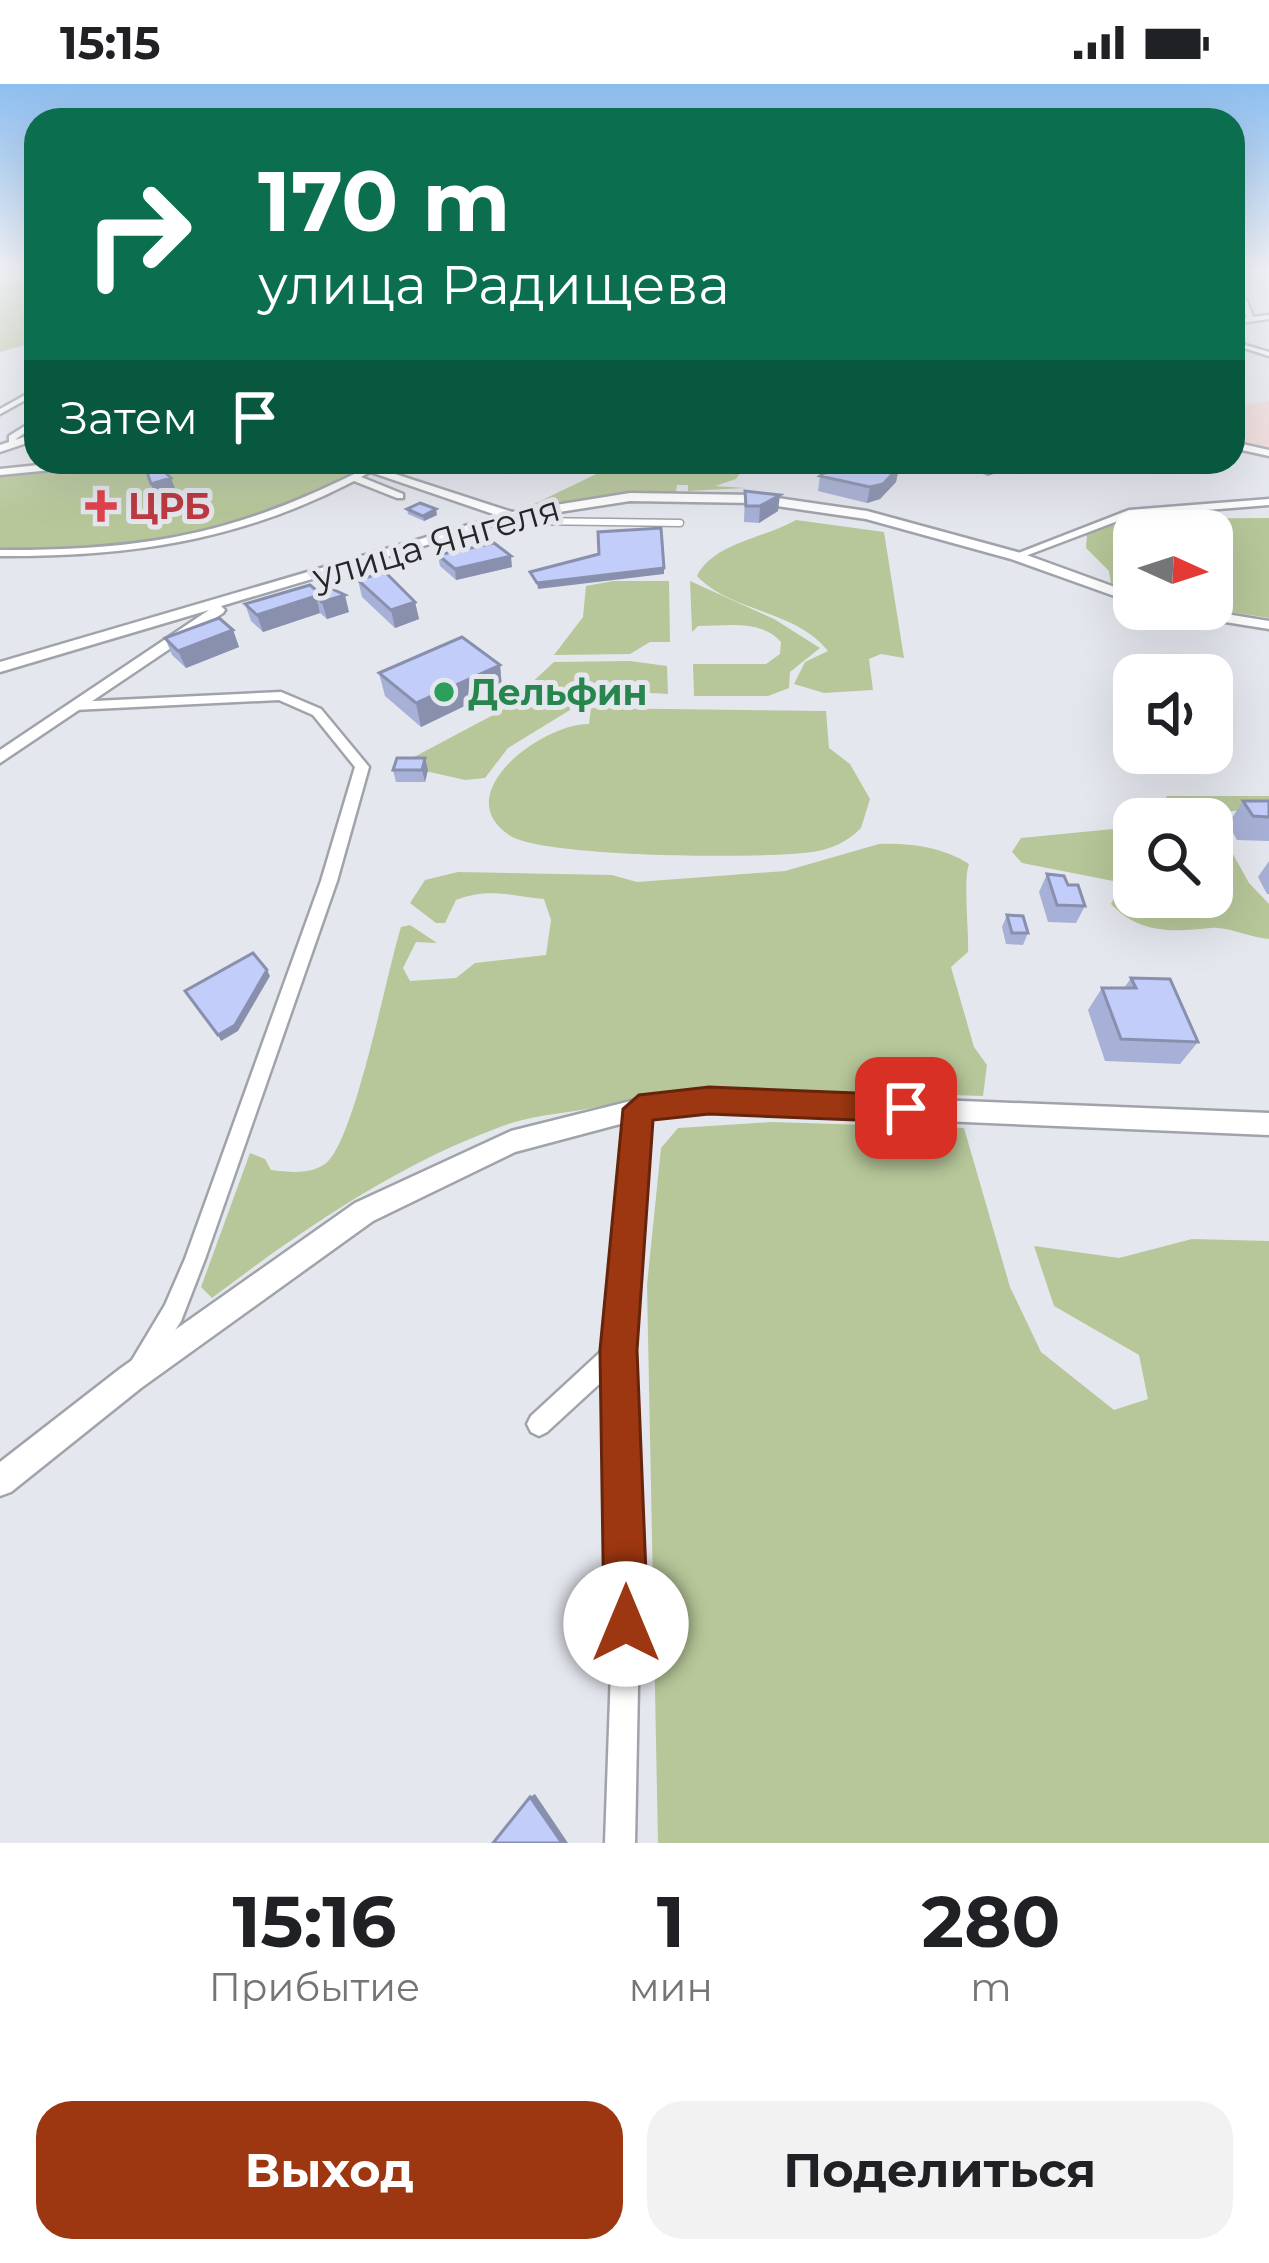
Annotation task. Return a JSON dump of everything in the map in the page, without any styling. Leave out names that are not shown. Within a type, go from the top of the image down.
[{"type":"street","points":[[2,554],[108,554],[176,544],[270,520],[360,474]]},
{"type":"street","points":[[397,474],[512,516]]},
{"type":"street","points":[[355,478],[400,496]]},
{"type":"street","name":"улица Янгеля","points":[[0,667],[512,516],[630,497],[789,502],[888,519],[1113,591]]},
{"type":"street","points":[[1016,556],[1129,513],[1269,502]]},
{"type":"street","points":[[536,519],[680,520]]},
{"type":"street","points":[[0,758],[230,602]]},
{"type":"street","points":[[1233,619],[1269,625]]},
{"type":"street","points":[[74,706],[281,696],[301,701],[333,726],[362,767],[336,860],[195,1259],[173,1313],[131,1378]]},
{"type":"street","points":[[0,1481],[131,1378],[364,1212],[511,1142],[639,1109],[755,1101],[1269,1124]]},
{"type":"street","points":[[620,1843],[627,1583],[619,1350],[639,1109]]},
{"type":"street","points":[[538,1424],[619,1350]]},
{"type":"shaded area","points":[[1269,401],[1269,449],[1245,444],[1245,404]]},
{"type":"green space","points":[[359,474],[274,511],[187,536],[50,551],[0,550],[0,477]]},
{"type":"green space","points":[[596,474],[739,474],[715,486],[746,488],[688,491],[688,485],[677,485],[676,492],[534,504]]},
{"type":"green space","points":[[1233,518],[1269,518],[1269,618],[1233,612]]},
{"type":"green space","points":[[796,520],[884,532],[904,658],[881,654],[869,659],[873,690],[824,693],[794,684],[805,662],[828,651],[799,627],[728,597],[697,576],[727,549]]},
{"type":"green space","points":[[1113,525],[1113,585],[1109,571],[1086,548],[1087,534]]},
{"type":"green space","points":[[669,581],[670,642],[650,642],[630,654],[554,655],[583,617],[586,586]]},
{"type":"green space","points":[[690,581],[774,619],[820,648],[790,672],[789,688],[768,696],[694,696],[693,664],[766,664],[780,654],[781,642],[764,630],[742,625],[698,626],[692,632]]},
{"type":"green space","points":[[630,661],[667,666],[668,694],[528,686],[554,662]]},
{"type":"green space","points":[[529,696],[570,700],[570,710],[508,748],[485,778],[465,780],[399,765]]},
{"type":"green space","points":[[591,708],[826,711],[829,748],[850,764],[870,799],[861,828],[845,841],[819,851],[750,856],[607,852],[529,843],[509,835],[493,818],[489,800],[495,781],[509,763],[549,735],[589,724]]},
{"type":"green space","points":[[1269,796],[1269,809],[1233,811],[1233,798],[1166,798]]},
{"type":"green space","points":[[1113,829],[1113,881],[1022,863],[1012,852],[1021,838]]},
{"type":"green space","points":[[879,844],[926,847],[969,864],[968,952],[951,967],[974,1047],[987,1065],[983,1096],[738,1088],[617,1102],[620,1114],[605,1118],[601,1106],[525,1119],[461,1143],[386,1180],[212,1298],[201,1287],[250,1153],[265,1159],[271,1170],[299,1172],[325,1164],[336,1150],[358,1092],[401,927],[410,925],[437,943],[416,942],[403,968],[410,981],[456,978],[475,963],[546,955],[551,920],[544,899],[468,896],[456,900],[445,923],[436,923],[410,903],[425,880],[458,872],[612,875],[637,882],[785,871]]},
{"type":"green space","points":[[1233,854],[1249,883],[1269,904],[1269,939],[1217,928],[1170,930],[1128,918],[1233,918]]},
{"type":"green space","points":[[772,1122],[964,1128],[1010,1287],[1041,1352],[1114,1410],[1148,1399],[1139,1355],[1054,1306],[1034,1246],[1119,1258],[1192,1239],[1269,1241],[1269,1843],[658,1843],[647,1285],[661,1148],[678,1128]]},
{"type":"building","points":[[148,474],[171,478],[151,484]]},
{"type":"building","points":[[892,474],[883,484],[870,487],[820,476]]},
{"type":"building","points":[[745,491],[780,495],[760,506],[746,506]]},
{"type":"building","points":[[420,503],[436,509],[423,516],[407,509]]},
{"type":"building","points":[[661,528],[664,568],[537,583],[530,572],[599,554],[598,532]]},
{"type":"building","points":[[494,543],[511,556],[455,569],[438,555]]},
{"type":"building","points":[[385,572],[415,602],[391,610],[358,580]]},
{"type":"building","points":[[310,585],[317,591],[328,587],[345,595],[322,602],[316,596],[257,615],[245,604]]},
{"type":"building","points":[[219,618],[233,630],[178,651],[165,638]]},
{"type":"building","points":[[462,637],[500,665],[416,703],[379,673]]},
{"type":"building","points":[[397,758],[425,758],[422,770],[393,770]]},
{"type":"building","points":[[1243,801],[1269,801],[1269,817],[1253,816]]},
{"type":"building","points":[[1047,874],[1064,876],[1068,885],[1078,885],[1085,906],[1057,905]]},
{"type":"building","points":[[1007,915],[1023,916],[1028,933],[1012,933]]},
{"type":"building","points":[[253,953],[267,970],[235,1025],[218,1035],[185,991]]},
{"type":"building","points":[[1131,978],[1170,979],[1198,1042],[1121,1039],[1102,988],[1136,988]]},
{"type":"building","points":[[530,1797],[562,1843],[493,1843]]},
{"type":"place","name":"ЦРБ","points":[[101,506]]},
{"type":"place","name":"Дельфин","points":[[444,692]]},
{"type":"route","points":[[626,1624],[619,1350],[639,1109],[709,1101],[906,1108]]}]
